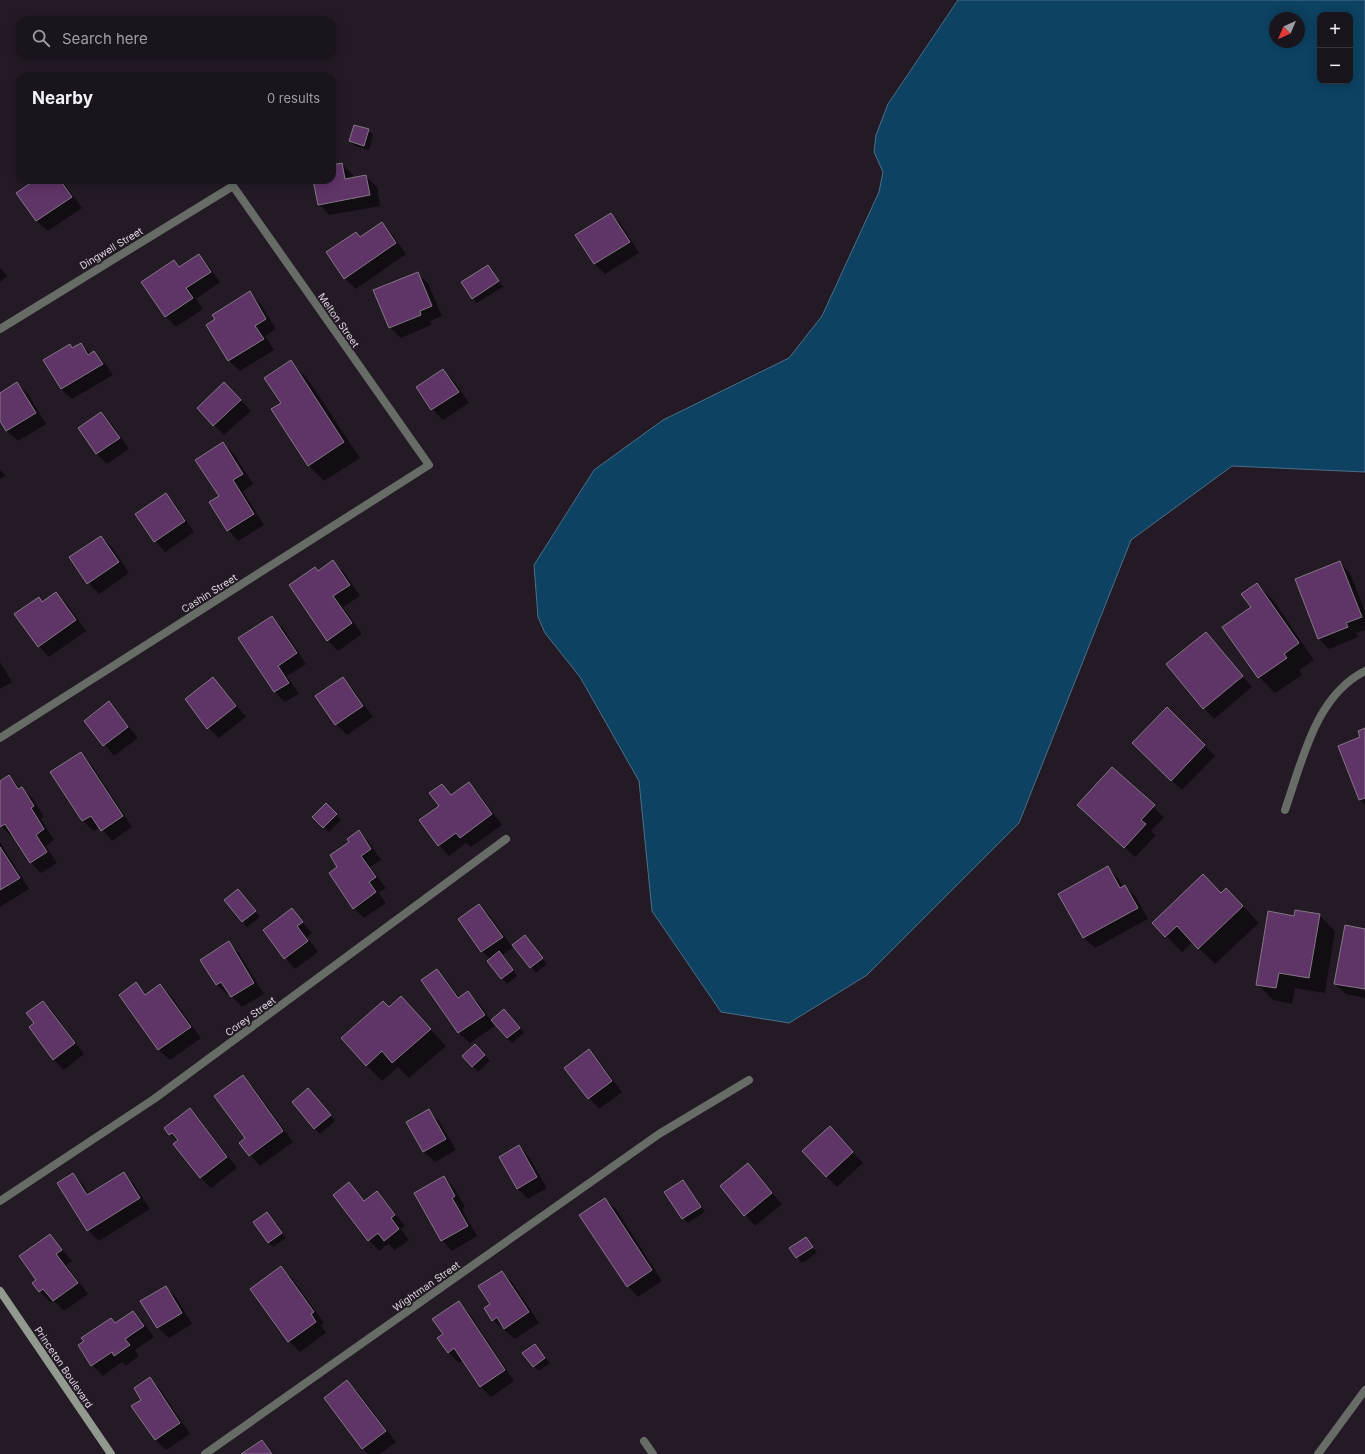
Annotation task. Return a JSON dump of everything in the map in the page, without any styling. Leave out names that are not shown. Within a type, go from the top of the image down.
[{"type":"main road","name":"Princeton Boulevard","points":[[0,1291],[111,1454]]},
{"type":"street","name":"Dingwell Street","points":[[0,329],[233,186]]},
{"type":"street","name":"Melton Street","points":[[233,186],[429,465]]},
{"type":"street","name":"Cashin Street","points":[[0,738],[429,465]]},
{"type":"street","points":[[1285,810],[1315,725],[1335,695],[1358,675],[1365,671]]},
{"type":"street","name":"Corey Street","points":[[0,1201],[154,1099],[506,839]]},
{"type":"street","name":"Wightman Street","points":[[205,1454],[659,1134],[750,1080]]},
{"type":"street","points":[[1318,1454],[1365,1390]]},
{"type":"street","points":[[644,1441],[653,1454]]},
{"type":"water","points":[[958,0],[1365,0],[1365,472],[1232,466],[1131,540],[1019,823],[867,975],[789,1023],[721,1012],[652,911],[639,781],[580,677],[545,633],[538,617],[534,565],[594,470],[663,420],[789,358],[822,316],[879,192],[883,172],[874,152],[876,135],[888,104]]},
{"type":"building","points":[[354,125],[369,129],[364,146],[349,141]]},
{"type":"building","points":[[342,163],[345,179],[366,175],[370,195],[318,205],[314,184],[336,184],[336,164]]},
{"type":"building","points":[[29,184],[63,184],[72,197],[36,221],[16,193]]},
{"type":"building","points":[[611,213],[630,242],[594,264],[575,235]]},
{"type":"building","points":[[382,222],[396,243],[344,279],[326,252],[356,232],[360,237]]},
{"type":"building","points":[[199,254],[211,272],[186,288],[193,298],[165,317],[141,282],[174,260],[179,267]]},
{"type":"building","points":[[488,265],[499,281],[472,299],[461,282]]},
{"type":"building","points":[[418,272],[432,306],[420,311],[421,315],[389,328],[373,290]]},
{"type":"building","points":[[250,291],[266,319],[255,326],[264,339],[228,361],[206,325],[215,319],[212,315]]},
{"type":"building","points":[[81,343],[88,355],[94,351],[103,364],[61,389],[43,360],[70,344],[72,348]]},
{"type":"building","points":[[291,360],[344,442],[308,466],[271,409],[281,403],[264,378]]},
{"type":"building","points":[[443,369],[459,392],[431,410],[416,387]]},
{"type":"building","points":[[17,382],[36,413],[6,431],[0,421],[0,393]]},
{"type":"building","points":[[224,382],[241,400],[213,426],[197,408]]},
{"type":"building","points":[[101,412],[120,438],[96,454],[78,428]]},
{"type":"building","points":[[223,442],[243,474],[233,480],[254,514],[227,531],[209,502],[219,496],[195,460]]},
{"type":"building","points":[[166,493],[185,521],[154,542],[135,514]]},
{"type":"building","points":[[101,536],[119,562],[87,584],[69,557]]},
{"type":"building","points":[[333,560],[350,585],[333,596],[352,623],[327,641],[289,585],[315,567],[318,571]]},
{"type":"building","points":[[1340,561],[1362,617],[1346,623],[1348,627],[1318,639],[1295,579]]},
{"type":"building","points":[[1257,583],[1299,643],[1284,654],[1287,658],[1258,678],[1222,627],[1251,607],[1241,594]]},
{"type":"building","points":[[56,592],[76,620],[38,647],[14,614],[39,597],[42,602]]},
{"type":"building","points":[[272,616],[297,653],[278,666],[289,683],[274,692],[238,638]]},
{"type":"building","points":[[1206,632],[1243,676],[1203,709],[1166,664]]},
{"type":"building","points":[[213,677],[236,706],[207,729],[185,699]]},
{"type":"building","points":[[343,677],[363,706],[335,725],[315,696]]},
{"type":"building","points":[[109,701],[128,727],[103,746],[84,721]]},
{"type":"building","points":[[1167,707],[1205,745],[1171,781],[1132,743]]},
{"type":"building","points":[[1365,728],[1365,798],[1359,800],[1338,746],[1360,737],[1358,731]]},
{"type":"building","points":[[81,752],[123,816],[101,831],[91,816],[82,821],[50,772]]},
{"type":"building","points":[[1112,767],[1155,805],[1141,820],[1146,824],[1124,848],[1077,805]]},
{"type":"building","points":[[9,775],[18,789],[22,787],[34,806],[31,808],[44,829],[36,835],[47,852],[30,863],[5,824],[0,827],[0,781]]},
{"type":"building","points":[[469,782],[492,814],[460,838],[456,833],[438,846],[419,820],[439,806],[429,793],[442,784],[451,795]]},
{"type":"building","points":[[326,803],[337,814],[323,828],[312,817]]},
{"type":"building","points":[[359,830],[371,849],[361,856],[376,877],[369,882],[376,892],[353,909],[329,873],[337,867],[330,855],[349,842],[347,839]]},
{"type":"building","points":[[0,847],[20,878],[0,890]]},
{"type":"building","points":[[1108,866],[1120,888],[1125,885],[1138,908],[1083,938],[1058,894]]},
{"type":"building","points":[[1203,874],[1221,893],[1226,888],[1243,906],[1198,949],[1177,926],[1165,937],[1152,923]]},
{"type":"building","points":[[238,889],[256,911],[242,922],[224,900]]},
{"type":"building","points":[[479,904],[503,937],[481,952],[458,919]]},
{"type":"building","points":[[292,908],[303,922],[297,926],[308,941],[284,959],[263,930]]},
{"type":"building","points":[[1295,910],[1320,914],[1309,978],[1279,973],[1276,988],[1256,985],[1268,911],[1294,916]]},
{"type":"building","points":[[1345,925],[1365,929],[1365,989],[1334,984]]},
{"type":"building","points":[[525,935],[543,958],[530,968],[512,945]]},
{"type":"building","points":[[229,941],[254,983],[231,997],[221,982],[216,985],[200,960]]},
{"type":"building","points":[[499,951],[513,970],[501,979],[487,961]]},
{"type":"building","points":[[437,969],[458,998],[468,991],[485,1015],[458,1033],[421,980]]},
{"type":"building","points":[[136,982],[145,995],[160,984],[191,1027],[158,1050],[119,995]]},
{"type":"building","points":[[401,996],[431,1029],[392,1063],[382,1051],[366,1066],[341,1038],[383,1001],[389,1007]]},
{"type":"building","points":[[43,1001],[75,1043],[53,1060],[29,1027],[34,1023],[26,1013]]},
{"type":"building","points":[[504,1009],[520,1028],[507,1038],[491,1020]]},
{"type":"building","points":[[475,1044],[485,1055],[472,1067],[462,1056]]},
{"type":"building","points":[[589,1049],[612,1081],[588,1099],[564,1068]]},
{"type":"building","points":[[243,1075],[283,1131],[249,1156],[239,1143],[245,1138],[214,1096]]},
{"type":"building","points":[[308,1088],[331,1115],[314,1129],[292,1102]]},
{"type":"building","points":[[190,1108],[227,1157],[200,1178],[173,1144],[178,1140],[172,1133],[169,1135],[164,1128]]},
{"type":"building","points":[[429,1109],[446,1139],[423,1152],[406,1122]]},
{"type":"building","points":[[830,1126],[853,1152],[826,1177],[802,1151]]},
{"type":"building","points":[[519,1145],[537,1177],[517,1189],[499,1157]]},
{"type":"building","points":[[748,1163],[772,1193],[744,1216],[720,1186]]},
{"type":"building","points":[[124,1172],[140,1198],[87,1231],[57,1183],[73,1173],[87,1195]]},
{"type":"building","points":[[444,1176],[455,1196],[452,1198],[468,1226],[441,1241],[414,1193]]},
{"type":"building","points":[[683,1180],[701,1207],[682,1219],[664,1192]]},
{"type":"building","points":[[349,1182],[364,1201],[377,1191],[395,1215],[391,1218],[399,1229],[384,1241],[378,1233],[368,1241],[333,1195]]},
{"type":"building","points":[[605,1198],[652,1270],[627,1287],[579,1215]]},
{"type":"building","points":[[267,1212],[282,1233],[268,1243],[253,1222]]},
{"type":"building","points":[[50,1234],[62,1250],[56,1254],[78,1283],[53,1301],[43,1289],[39,1292],[32,1283],[36,1280],[19,1256]]},
{"type":"building","points":[[806,1237],[813,1247],[796,1258],[789,1248]]},
{"type":"building","points":[[281,1266],[314,1312],[311,1314],[316,1322],[288,1342],[250,1289]]},
{"type":"building","points":[[502,1271],[529,1312],[504,1329],[497,1317],[492,1321],[484,1308],[490,1304],[478,1286]]},
{"type":"building","points":[[166,1286],[182,1313],[157,1328],[140,1301]]},
{"type":"building","points":[[459,1301],[505,1370],[480,1387],[454,1348],[448,1353],[437,1338],[443,1334],[432,1319]]},
{"type":"building","points":[[133,1311],[144,1326],[125,1339],[130,1345],[114,1356],[112,1352],[91,1366],[78,1345],[84,1341],[81,1338],[111,1318],[115,1323]]},
{"type":"building","points":[[535,1344],[545,1358],[533,1367],[522,1353]]},
{"type":"building","points":[[150,1377],[180,1423],[155,1440],[131,1406],[141,1400],[134,1388]]},
{"type":"building","points":[[347,1380],[386,1431],[362,1449],[324,1398]]},
{"type":"building","points":[[262,1440],[272,1454],[241,1454]]}]
